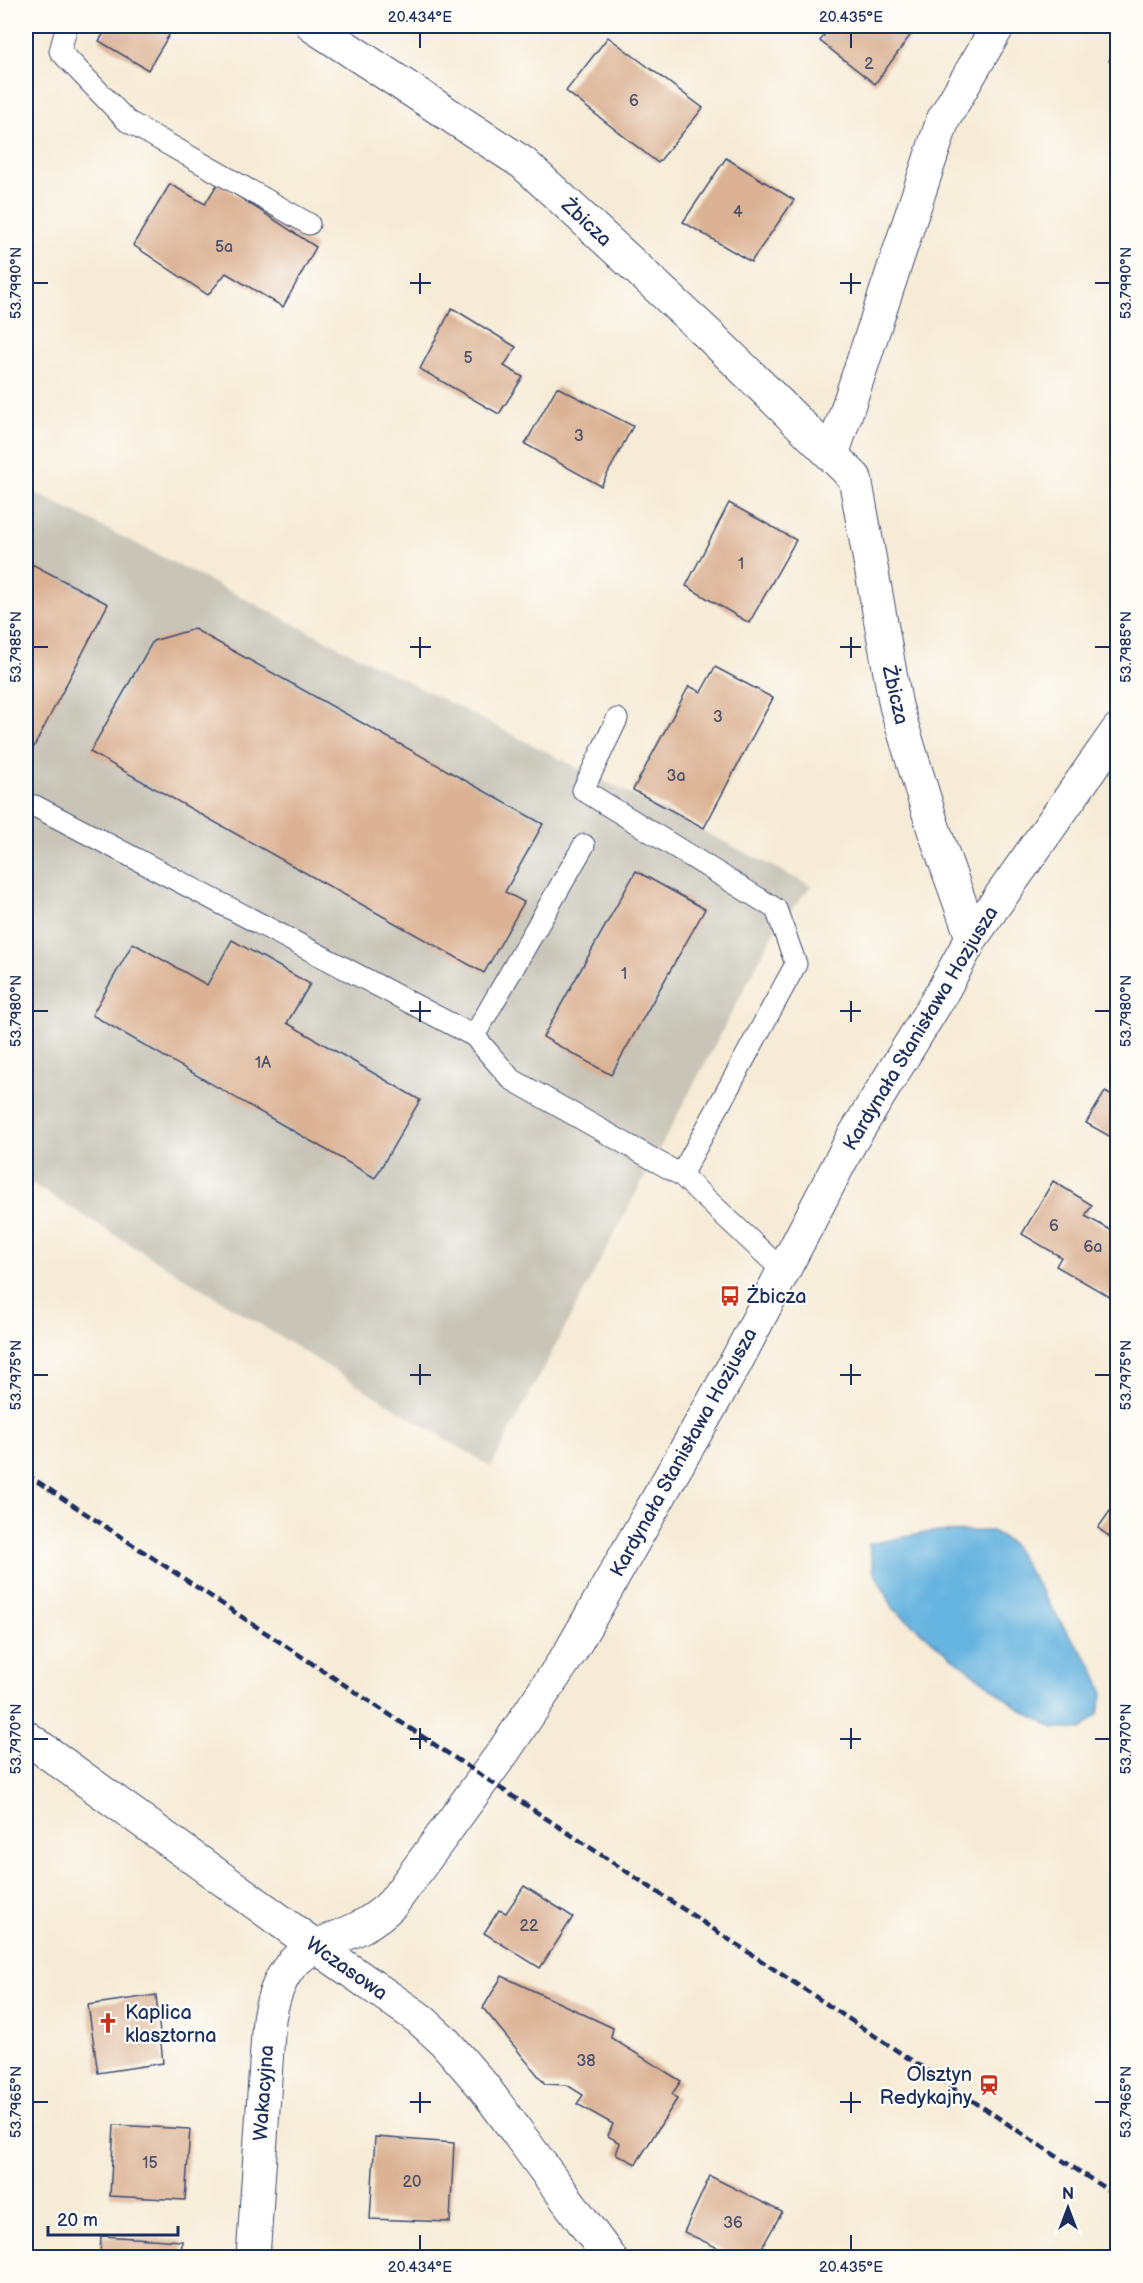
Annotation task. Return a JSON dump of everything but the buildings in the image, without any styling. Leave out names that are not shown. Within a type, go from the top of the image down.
[{"type":"street","name":"Żbicza","points":[[313,26],[523,163],[708,334],[855,478],[896,706],[933,827],[972,937]]},
{"type":"street","points":[[832,455],[943,120],[998,26]]},
{"type":"street","name":"Kardynała Stanisława Hozjusza","points":[[315,1946],[370,1923],[393,1903],[509,1743],[571,1651],[730,1373],[850,1141],[940,996],[972,937],[1118,730]]},
{"type":"street","name":"Wczasowa","points":[[26,1737],[420,2019],[444,2041],[490,2096],[610,2258]]},
{"type":"street","name":"Wakacyjna","points":[[253,2258],[268,2019],[272,1998],[294,1960],[315,1946]]},
{"type":"lane","points":[[67,26],[60,51],[127,121],[309,224]]},
{"type":"lane","points":[[618,719],[583,790],[776,909],[796,964],[681,1176]]},
{"type":"lane","points":[[35,806],[474,1036],[511,1079],[681,1176],[783,1271]]},
{"type":"lane","points":[[474,1036],[584,845]]},
{"type":"shaded area","points":[[26,488],[811,886],[777,927],[491,1467],[26,1180]]},
{"type":"water","points":[[992,1531],[1011,1543],[1065,1629],[1093,1667],[1103,1692],[1098,1714],[1081,1730],[1054,1728],[1021,1710],[894,1609],[874,1572],[869,1544],[930,1532]]},
{"type":"railway","points":[[26,1474],[1118,2197]]},
{"type":"place","name":"Żbicza","points":[[730,1296]]},
{"type":"place","name":"Kaplica klasztorna","points":[[108,2023]]},
{"type":"place","name":"Olsztyn Redykajny","points":[[989,2085]]}]
